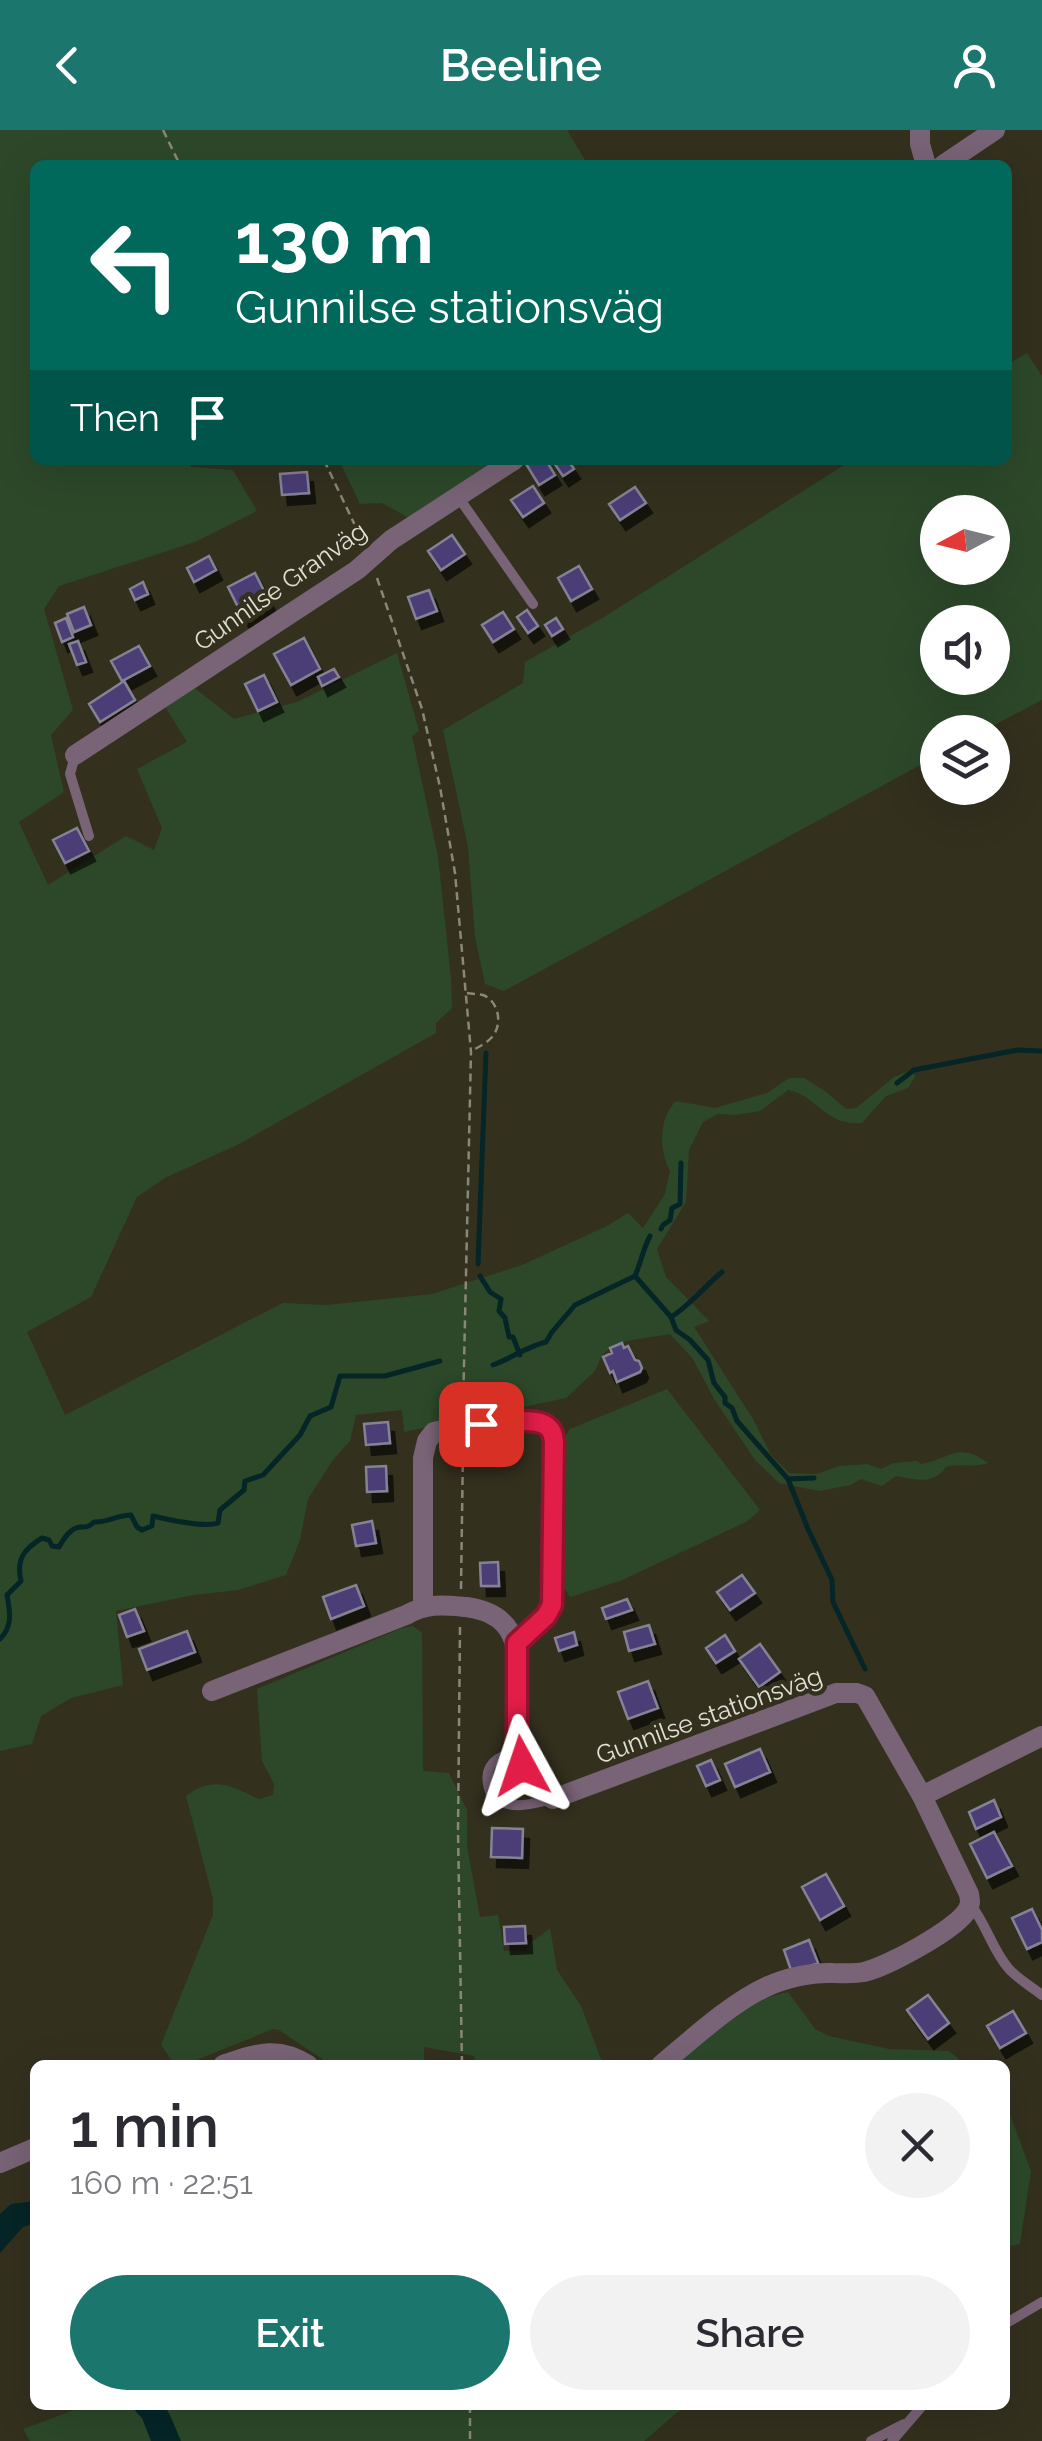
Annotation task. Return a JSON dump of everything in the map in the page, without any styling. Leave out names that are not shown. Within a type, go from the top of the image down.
[{"type":"street","points":[[920,130],[925,160]]},
{"type":"street","points":[[950,160],[995,130]]},
{"type":"street","name":"Gunnilse Granväg","points":[[75,755],[357,570],[391,540],[507,465]]},
{"type":"street","points":[[423,1605],[422,1482],[427,1441],[434,1432],[463,1426],[542,1423],[553,1434],[552,1605],[546,1616],[517,1643]]},
{"type":"street","points":[[212,1691],[423,1605],[460,1607],[495,1616],[517,1643],[517,1752],[526,1776],[552,1799]]},
{"type":"street","name":"Gunnilse stationsväg","points":[[552,1799],[836,1693],[865,1696],[922,1796],[969,1894],[970,1904]]},
{"type":"street","points":[[922,1796],[1042,1736]]},
{"type":"street","points":[[667,2060],[766,1986],[806,1976],[860,1973],[876,1968],[941,1934],[966,1913],[970,1904]]},
{"type":"street","points":[[239,2060],[276,2052],[300,2060]]},
{"type":"street","points":[[0,2163],[30,2150]]},
{"type":"lane","points":[[459,498],[534,604]]},
{"type":"lane","points":[[75,755],[70,774],[90,836]]},
{"type":"lane","points":[[517,1752],[494,1760],[487,1779],[492,1798],[517,1806],[552,1799]]},
{"type":"lane","points":[[970,1904],[1010,1970],[1042,1995]]},
{"type":"lane","points":[[1010,2321],[1042,2302]]},
{"type":"lane","points":[[892,2441],[917,2410]]},
{"type":"lane","points":[[870,2441],[905,2423]]},
{"type":"path","points":[[163,130],[178,160]]},
{"type":"path","points":[[326,465],[370,557],[422,710],[456,874],[467,993],[471,1052],[458,1831],[462,2060]]},
{"type":"path","points":[[467,993],[486,996],[498,1012],[493,1037],[471,1052]]},
{"type":"path","points":[[470,2410],[470,2441]]},
{"type":"green space","points":[[0,130],[567,130],[585,160],[30,160],[30,465],[190,465],[233,470],[257,511],[195,542],[59,586],[44,609],[73,710],[51,735],[64,792],[19,822],[48,885],[126,836],[154,850],[162,828],[137,769],[187,742],[166,708],[192,686],[234,719],[297,702],[397,653],[419,731],[412,736],[438,856],[452,1008],[436,1023],[436,1033],[239,1144],[165,1178],[137,1197],[91,1297],[27,1332],[65,1415],[283,1303],[327,1305],[432,1294],[522,1265],[628,1213],[643,1228],[665,1194],[670,1171],[664,1154],[663,1126],[676,1101],[715,1108],[767,1093],[789,1078],[804,1078],[846,1109],[856,1108],[894,1077],[913,1069],[915,1077],[908,1088],[886,1096],[862,1123],[839,1120],[788,1090],[760,1111],[718,1114],[703,1122],[689,1150],[686,1202],[657,1249],[666,1277],[709,1321],[694,1327],[753,1419],[771,1455],[789,1473],[817,1474],[839,1466],[867,1464],[881,1469],[894,1463],[931,1462],[961,1452],[988,1463],[946,1467],[936,1477],[924,1480],[896,1476],[882,1486],[861,1479],[851,1485],[819,1491],[779,1483],[755,1460],[714,1399],[693,1359],[670,1334],[626,1341],[610,1348],[595,1371],[566,1398],[404,1432],[402,1410],[356,1415],[350,1441],[308,1499],[300,1540],[286,1575],[238,1590],[116,1611],[123,1685],[71,1698],[41,1716],[32,1744],[0,1751]]},
{"type":"green space","points":[[1027,353],[1042,376],[1042,700],[1010,717],[920,715],[920,765],[504,991],[485,984],[475,937],[468,847],[443,730],[523,683],[525,662],[604,617],[844,465],[1012,465],[1012,362]]},
{"type":"green space","points":[[341,465],[488,465],[409,518],[382,503],[360,504]]},
{"type":"green space","points":[[667,1389],[760,1510],[746,1522],[620,1581],[570,1597],[562,1585],[563,1439],[570,1429]]},
{"type":"green space","points":[[413,1626],[422,1633],[423,1771],[449,1773],[467,1810],[467,1846],[480,1917],[498,1915],[504,1951],[526,1951],[550,1928],[557,1970],[581,2006],[602,2060],[474,2060],[474,2056],[424,2047],[424,2060],[324,2060],[273,2029],[196,2060],[172,2060],[161,2045],[213,1915],[213,1899],[186,1796],[214,1784],[259,1799],[273,1795],[274,1784],[262,1761],[257,1689]]},
{"type":"green space","points":[[788,1992],[815,2029],[829,2036],[889,2049],[949,2051],[960,2060],[679,2060],[751,2001]]},
{"type":"green space","points":[[1010,2114],[1031,2171],[1020,2244],[1010,2246]]},
{"type":"green space","points":[[74,2410],[680,2410],[644,2441],[30,2441],[23,2429]]},
{"type":"water","points":[[30,2202],[30,2225],[23,2227],[0,2253],[0,2214],[11,2204]]},
{"type":"water","points":[[167,2410],[181,2441],[151,2441],[136,2412]]},
{"type":"building","points":[[527,465],[549,465],[555,475],[539,485]]},
{"type":"building","points":[[555,465],[571,465],[574,469],[563,476]]},
{"type":"building","points":[[307,472],[309,493],[282,495],[280,474]]},
{"type":"building","points":[[533,486],[544,503],[523,517],[511,500]]},
{"type":"building","points":[[635,487],[646,503],[620,520],[609,504]]},
{"type":"building","points":[[452,535],[465,554],[441,570],[428,551]]},
{"type":"building","points":[[209,556],[216,570],[194,582],[187,568]]},
{"type":"building","points":[[579,566],[592,589],[571,601],[558,578]]},
{"type":"building","points":[[255,573],[270,603],[243,617],[228,587]]},
{"type":"building","points":[[143,582],[148,594],[135,600],[130,589]]},
{"type":"building","points":[[429,590],[437,611],[416,619],[408,597]]},
{"type":"building","points":[[84,607],[91,625],[74,632],[67,614]]},
{"type":"building","points":[[527,610],[538,626],[528,633],[517,617]]},
{"type":"building","points":[[503,612],[514,629],[493,642],[482,625]]},
{"type":"building","points":[[66,618],[73,637],[62,642],[55,623]]},
{"type":"building","points":[[556,618],[563,629],[552,636],[545,625]]},
{"type":"building","points":[[304,638],[320,669],[291,685],[274,654]]},
{"type":"building","points":[[78,641],[86,662],[77,665],[69,644]]},
{"type":"building","points":[[139,646],[150,666],[122,681],[111,661]]},
{"type":"building","points":[[334,669],[339,677],[322,686],[318,677]]},
{"type":"building","points":[[264,675],[277,702],[258,711],[245,684]]},
{"type":"building","points":[[124,681],[135,700],[100,722],[89,704]]},
{"type":"building","points":[[77,828],[89,851],[65,863],[53,840]]},
{"type":"building","points":[[622,1343],[642,1368],[617,1382],[603,1357],[612,1353],[610,1348]]},
{"type":"building","points":[[388,1422],[390,1443],[366,1445],[364,1424]]},
{"type":"building","points":[[386,1466],[387,1491],[367,1492],[366,1467]]},
{"type":"building","points":[[372,1521],[376,1543],[356,1546],[352,1525]]},
{"type":"building","points":[[498,1562],[499,1586],[481,1586],[480,1563]]},
{"type":"building","points":[[742,1575],[755,1593],[730,1610],[717,1592]]},
{"type":"building","points":[[356,1585],[364,1606],[331,1619],[323,1597]]},
{"type":"building","points":[[627,1599],[632,1610],[606,1619],[602,1608]]},
{"type":"building","points":[[135,1609],[144,1631],[127,1637],[119,1615]]},
{"type":"building","points":[[649,1625],[655,1644],[629,1651],[624,1632]]},
{"type":"building","points":[[187,1631],[195,1652],[147,1670],[139,1649]]},
{"type":"building","points":[[574,1632],[577,1645],[559,1651],[555,1638]]},
{"type":"building","points":[[725,1635],[735,1651],[716,1663],[706,1648]]},
{"type":"building","points":[[760,1644],[780,1672],[759,1687],[739,1659]]},
{"type":"building","points":[[648,1681],[658,1708],[628,1719],[618,1692]]},
{"type":"building","points":[[760,1749],[770,1772],[735,1787],[725,1764]]},
{"type":"building","points":[[711,1760],[720,1780],[706,1786],[697,1766]]},
{"type":"building","points":[[994,1800],[1001,1817],[976,1829],[969,1812]]},
{"type":"building","points":[[492,1828],[523,1829],[522,1858],[491,1857]]},
{"type":"building","points":[[994,1832],[1012,1866],[987,1878],[970,1844]]},
{"type":"building","points":[[826,1874],[844,1906],[820,1920],[802,1887]]},
{"type":"building","points":[[1032,1909],[1042,1930],[1042,1942],[1027,1949],[1012,1918]]},
{"type":"building","points":[[525,1926],[526,1943],[505,1944],[504,1927]]},
{"type":"building","points":[[809,1940],[818,1963],[792,1973],[784,1950]]},
{"type":"building","points":[[928,1995],[949,2023],[928,2039],[907,2010]]},
{"type":"building","points":[[1013,2011],[1026,2033],[1000,2048],[987,2026]]},
{"type":"waterway","points":[[897,1083],[914,1070],[1017,1050],[1042,1051]]},
{"type":"waterway","points":[[478,1264],[486,1053]]},
{"type":"waterway","points":[[661,1229],[670,1220],[672,1208],[680,1204],[681,1163]]},
{"type":"waterway","points":[[493,1365],[546,1342],[575,1305],[635,1276],[650,1236]]},
{"type":"waterway","points":[[671,1317],[722,1272]]},
{"type":"waterway","points":[[480,1276],[490,1292],[501,1299],[499,1311],[520,1355]]},
{"type":"waterway","points":[[635,1276],[671,1317],[676,1330],[708,1360],[714,1383],[737,1421],[788,1479],[832,1580],[833,1602],[865,1669]]},
{"type":"waterway","points":[[0,1639],[9,1624],[7,1595],[21,1581],[23,1555],[42,1538],[59,1547],[76,1528],[126,1515],[131,1515],[142,1530],[152,1526],[153,1516],[196,1524],[218,1523],[220,1510],[244,1490],[245,1481],[263,1475],[300,1435],[310,1416],[331,1407],[340,1376],[385,1376],[440,1361]]},
{"type":"waterway","points":[[788,1479],[814,1478]]},
{"type":"route","points":[[481,1424],[542,1423],[549,1427],[554,1442],[552,1605],[546,1616],[517,1643],[517,1752],[522,1766]]}]
